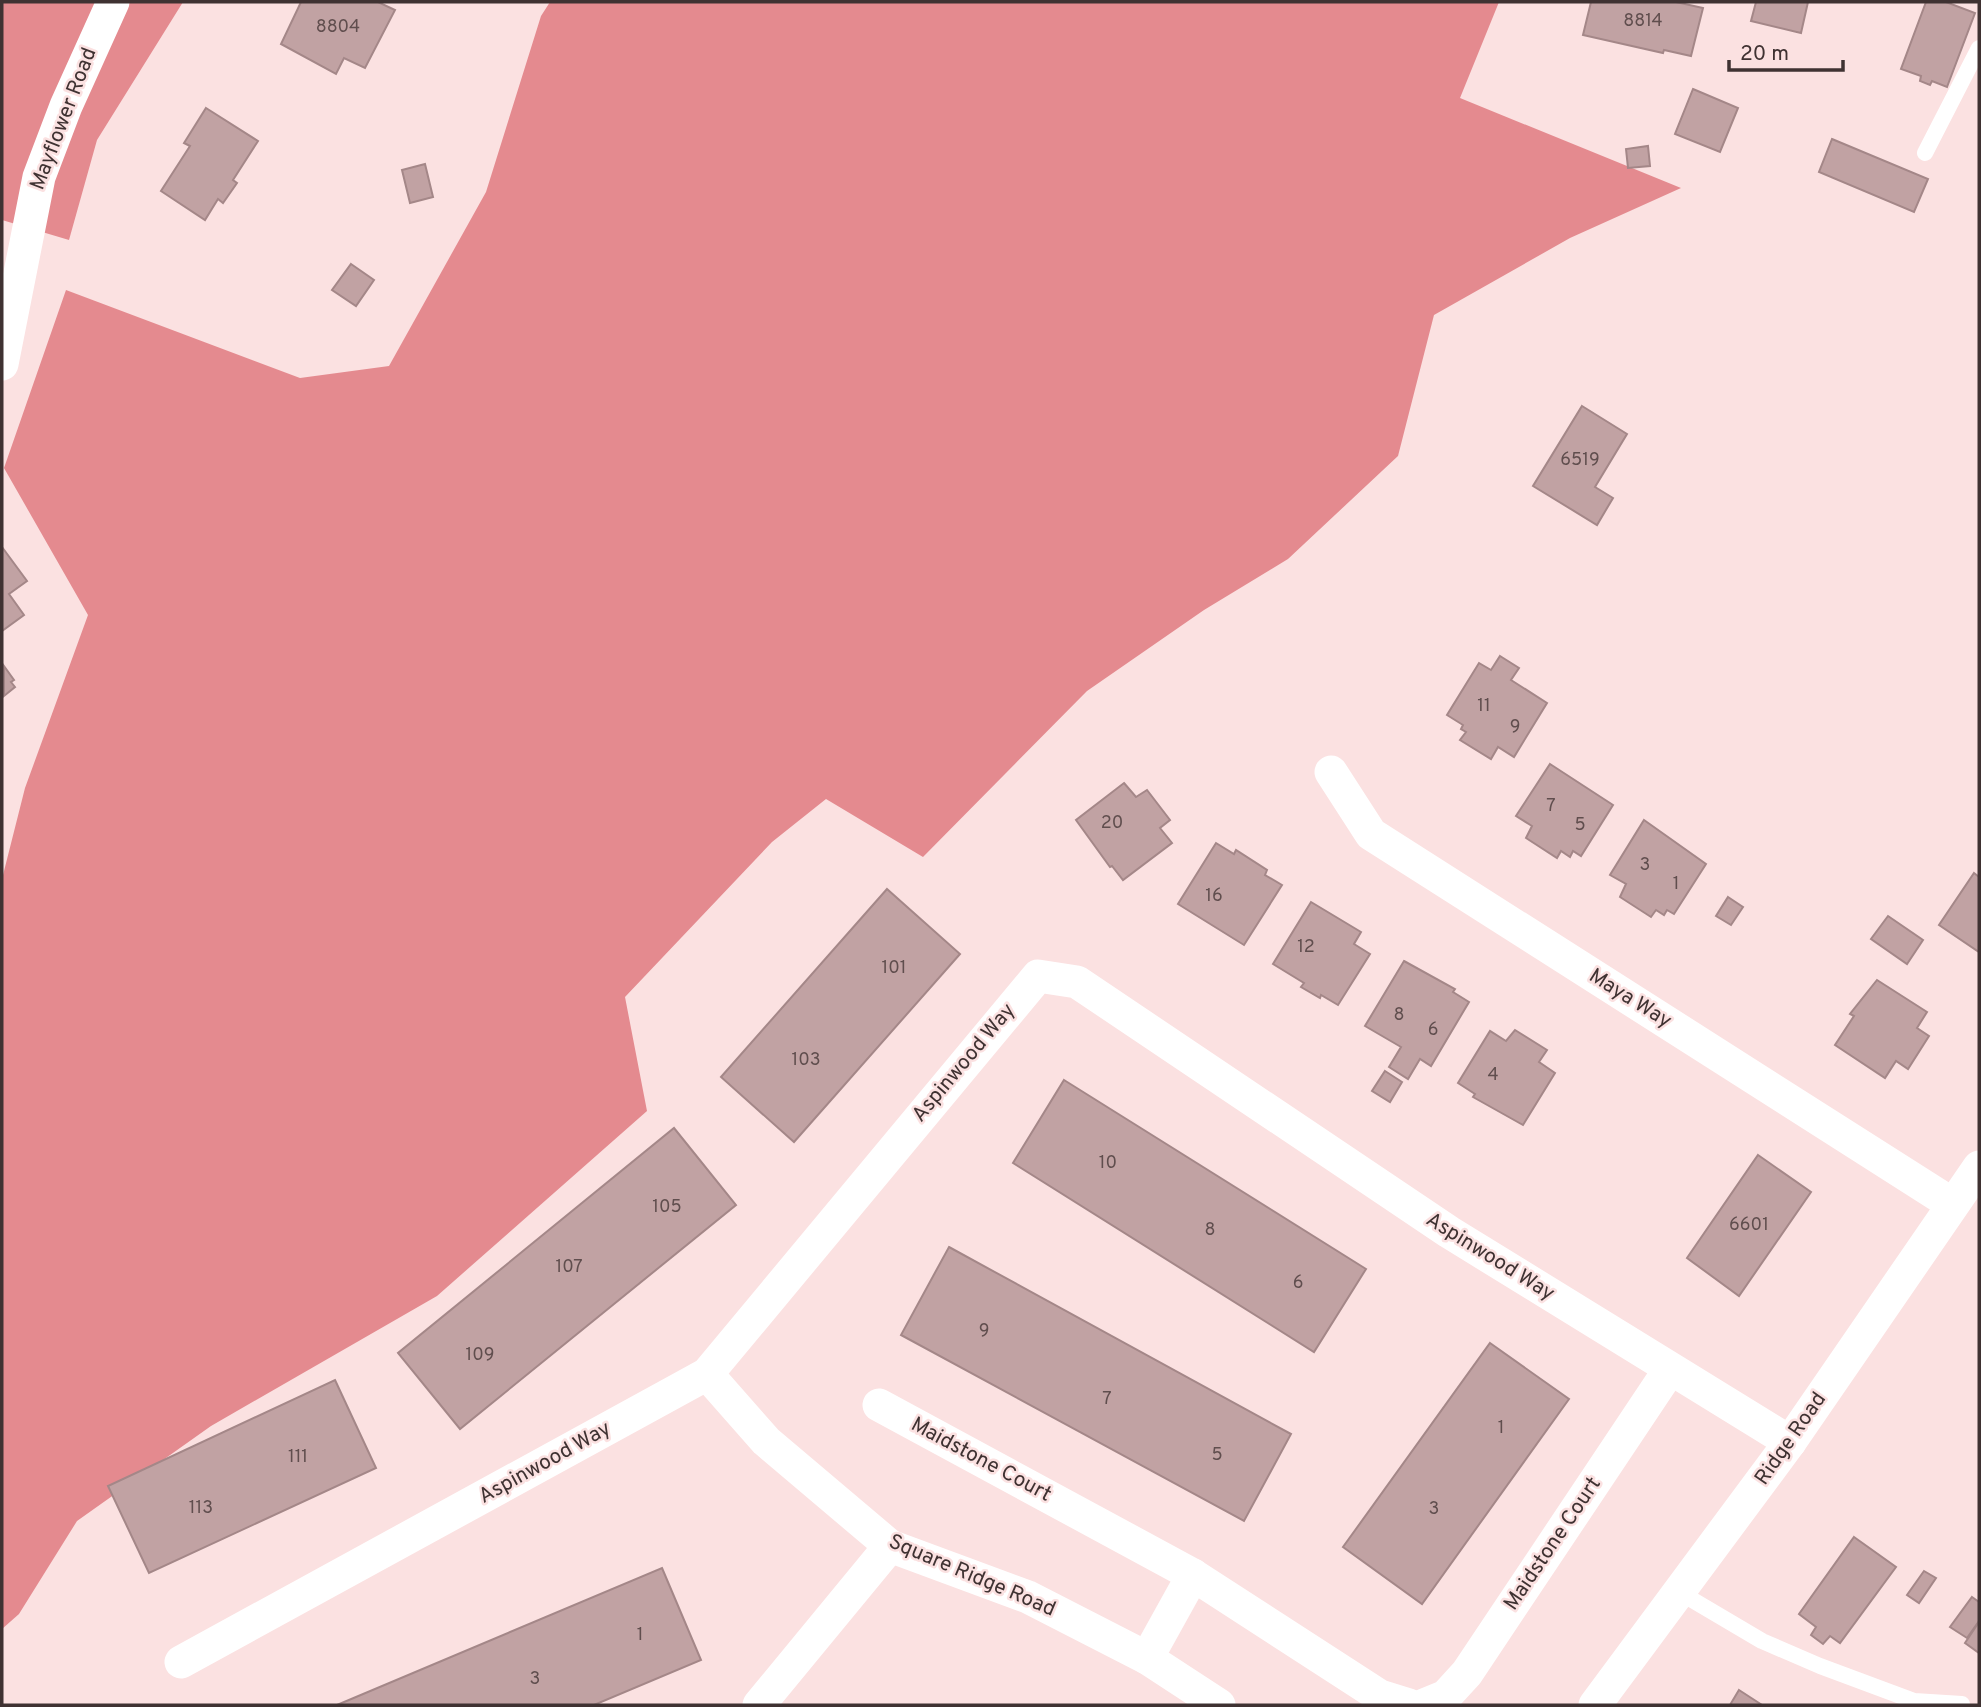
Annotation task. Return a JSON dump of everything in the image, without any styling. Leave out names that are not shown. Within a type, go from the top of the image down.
[{"type":"street","name":"Mayflower Road","points":[[2,364],[13,237],[71,95],[113,2]]},
{"type":"street","name":"Maya Way","points":[[1331,772],[1371,834],[1952,1204]]},
{"type":"street","name":"Aspinwood Way","points":[[181,1662],[707,1374],[1038,976],[1077,982],[1437,1225],[1790,1442]]},
{"type":"street","name":"Ridge Road","points":[[1595,1705],[1790,1442],[1979,1167]]},
{"type":"street","name":"Maidstone Court","points":[[1424,1705],[1446,1696],[1467,1673],[1670,1369]]},
{"type":"street","name":"Square Ridge Road","points":[[707,1374],[766,1441],[890,1546],[1028,1597],[1147,1658],[1209,1697],[1245,1705]]},
{"type":"street","name":"Maidstone Court","points":[[880,1405],[1193,1575],[1380,1696],[1409,1705]]},
{"type":"street","points":[[759,1705],[890,1546]]},
{"type":"street","points":[[1147,1658],[1193,1575]]},
{"type":"lane","points":[[1925,153],[1979,48]]},
{"type":"lane","points":[[1679,1592],[1762,1641],[1820,1666],[1914,1700],[1962,1704]]},
{"type":"shaded area","points":[[2,2],[183,2],[97,140],[69,240],[2,220]]},
{"type":"shaded area","points":[[550,2],[1499,2],[1460,98],[1681,188],[1570,238],[1434,315],[1398,456],[1288,559],[1204,610],[1087,691],[923,857],[826,799],[772,842],[625,997],[647,1111],[437,1296],[211,1426],[77,1521],[19,1614],[2,1629],[2,879],[25,788],[88,615],[4,468],[66,290],[300,378],[389,366],[486,192],[541,16]]},
{"type":"building","points":[[301,2],[378,2],[395,10],[365,68],[344,58],[336,74],[281,44]]},
{"type":"building","points":[[1591,2],[1676,2],[1703,8],[1691,56],[1664,50],[1663,53],[1583,35]]},
{"type":"building","points":[[1756,2],[1808,2],[1801,33],[1751,21]]},
{"type":"building","points":[[1926,2],[1946,2],[1975,13],[1947,87],[1932,81],[1930,85],[1920,81],[1921,76],[1901,69]]},
{"type":"building","points":[[1693,89],[1738,108],[1720,152],[1675,134]]},
{"type":"building","points":[[206,108],[258,141],[233,180],[237,183],[223,203],[218,199],[205,220],[161,191],[190,146],[184,143]]},
{"type":"building","points":[[1832,139],[1928,179],[1914,212],[1819,172]]},
{"type":"building","points":[[1648,146],[1650,166],[1628,168],[1626,149]]},
{"type":"building","points":[[425,164],[433,197],[410,203],[402,170]]},
{"type":"building","points":[[351,264],[374,280],[356,306],[332,290]]},
{"type":"building","points":[[1582,406],[1627,434],[1595,487],[1613,498],[1597,525],[1533,486]]},
{"type":"building","points":[[2,547],[27,581],[9,594],[24,615],[2,631]]},
{"type":"building","points":[[1500,656],[1519,668],[1511,680],[1547,703],[1514,757],[1498,747],[1491,759],[1460,740],[1466,732],[1461,729],[1463,725],[1447,715],[1479,663],[1491,670]]},
{"type":"building","points":[[4,666],[14,680],[11,682],[15,687],[4,696]]},
{"type":"building","points":[[1550,764],[1613,805],[1581,856],[1573,851],[1570,857],[1561,851],[1557,858],[1526,838],[1532,826],[1516,816]]},
{"type":"building","points":[[1124,783],[1136,797],[1147,790],[1170,820],[1160,828],[1172,843],[1123,880],[1112,866],[1110,867],[1076,820]]},
{"type":"building","points":[[1644,820],[1706,864],[1674,914],[1667,910],[1664,915],[1656,910],[1651,917],[1620,897],[1626,884],[1610,875]]},
{"type":"building","points":[[1216,843],[1234,854],[1236,850],[1267,870],[1265,875],[1282,885],[1244,945],[1178,904]]},
{"type":"building","points":[[1974,873],[1979,877],[1979,952],[1939,925]]},
{"type":"building","points":[[887,889],[960,954],[794,1142],[721,1077]]},
{"type":"building","points":[[1728,897],[1743,907],[1731,925],[1716,916]]},
{"type":"building","points":[[1311,902],[1361,932],[1354,944],[1370,954],[1338,1005],[1301,987],[1304,983],[1273,964]]},
{"type":"building","points":[[1888,916],[1923,940],[1907,964],[1871,939]]},
{"type":"building","points":[[1404,961],[1455,989],[1453,992],[1469,1002],[1431,1066],[1420,1059],[1408,1079],[1389,1067],[1401,1047],[1365,1026]]},
{"type":"building","points":[[1877,980],[1927,1012],[1917,1028],[1929,1036],[1908,1069],[1896,1061],[1885,1078],[1835,1045],[1854,1016],[1850,1014]]},
{"type":"building","points":[[1515,1030],[1547,1050],[1539,1062],[1555,1073],[1523,1125],[1473,1097],[1475,1094],[1458,1083],[1490,1031],[1506,1041]]},
{"type":"building","points":[[1385,1071],[1402,1082],[1390,1102],[1372,1091]]},
{"type":"building","points":[[1064,1080],[1366,1269],[1314,1352],[1013,1163]]},
{"type":"building","points":[[674,1128],[736,1205],[460,1429],[398,1353]]},
{"type":"building","points":[[1758,1155],[1811,1192],[1739,1296],[1687,1258]]},
{"type":"building","points":[[949,1247],[1291,1434],[1244,1521],[901,1335]]},
{"type":"building","points":[[1490,1343],[1569,1399],[1422,1604],[1343,1547]]},
{"type":"building","points":[[335,1380],[376,1468],[149,1573],[108,1486]]},
{"type":"building","points":[[1854,1537],[1896,1567],[1840,1643],[1830,1636],[1823,1644],[1811,1635],[1816,1627],[1799,1614]]},
{"type":"building","points":[[662,1568],[701,1660],[594,1705],[337,1705]]},
{"type":"building","points":[[1924,1571],[1936,1578],[1919,1603],[1907,1595]]},
{"type":"building","points":[[1972,1597],[1979,1602],[1979,1621],[1967,1638],[1950,1627]]},
{"type":"building","points":[[1979,1622],[1979,1653],[1965,1643]]},
{"type":"building","points":[[1739,1690],[1762,1705],[1730,1705]]}]
